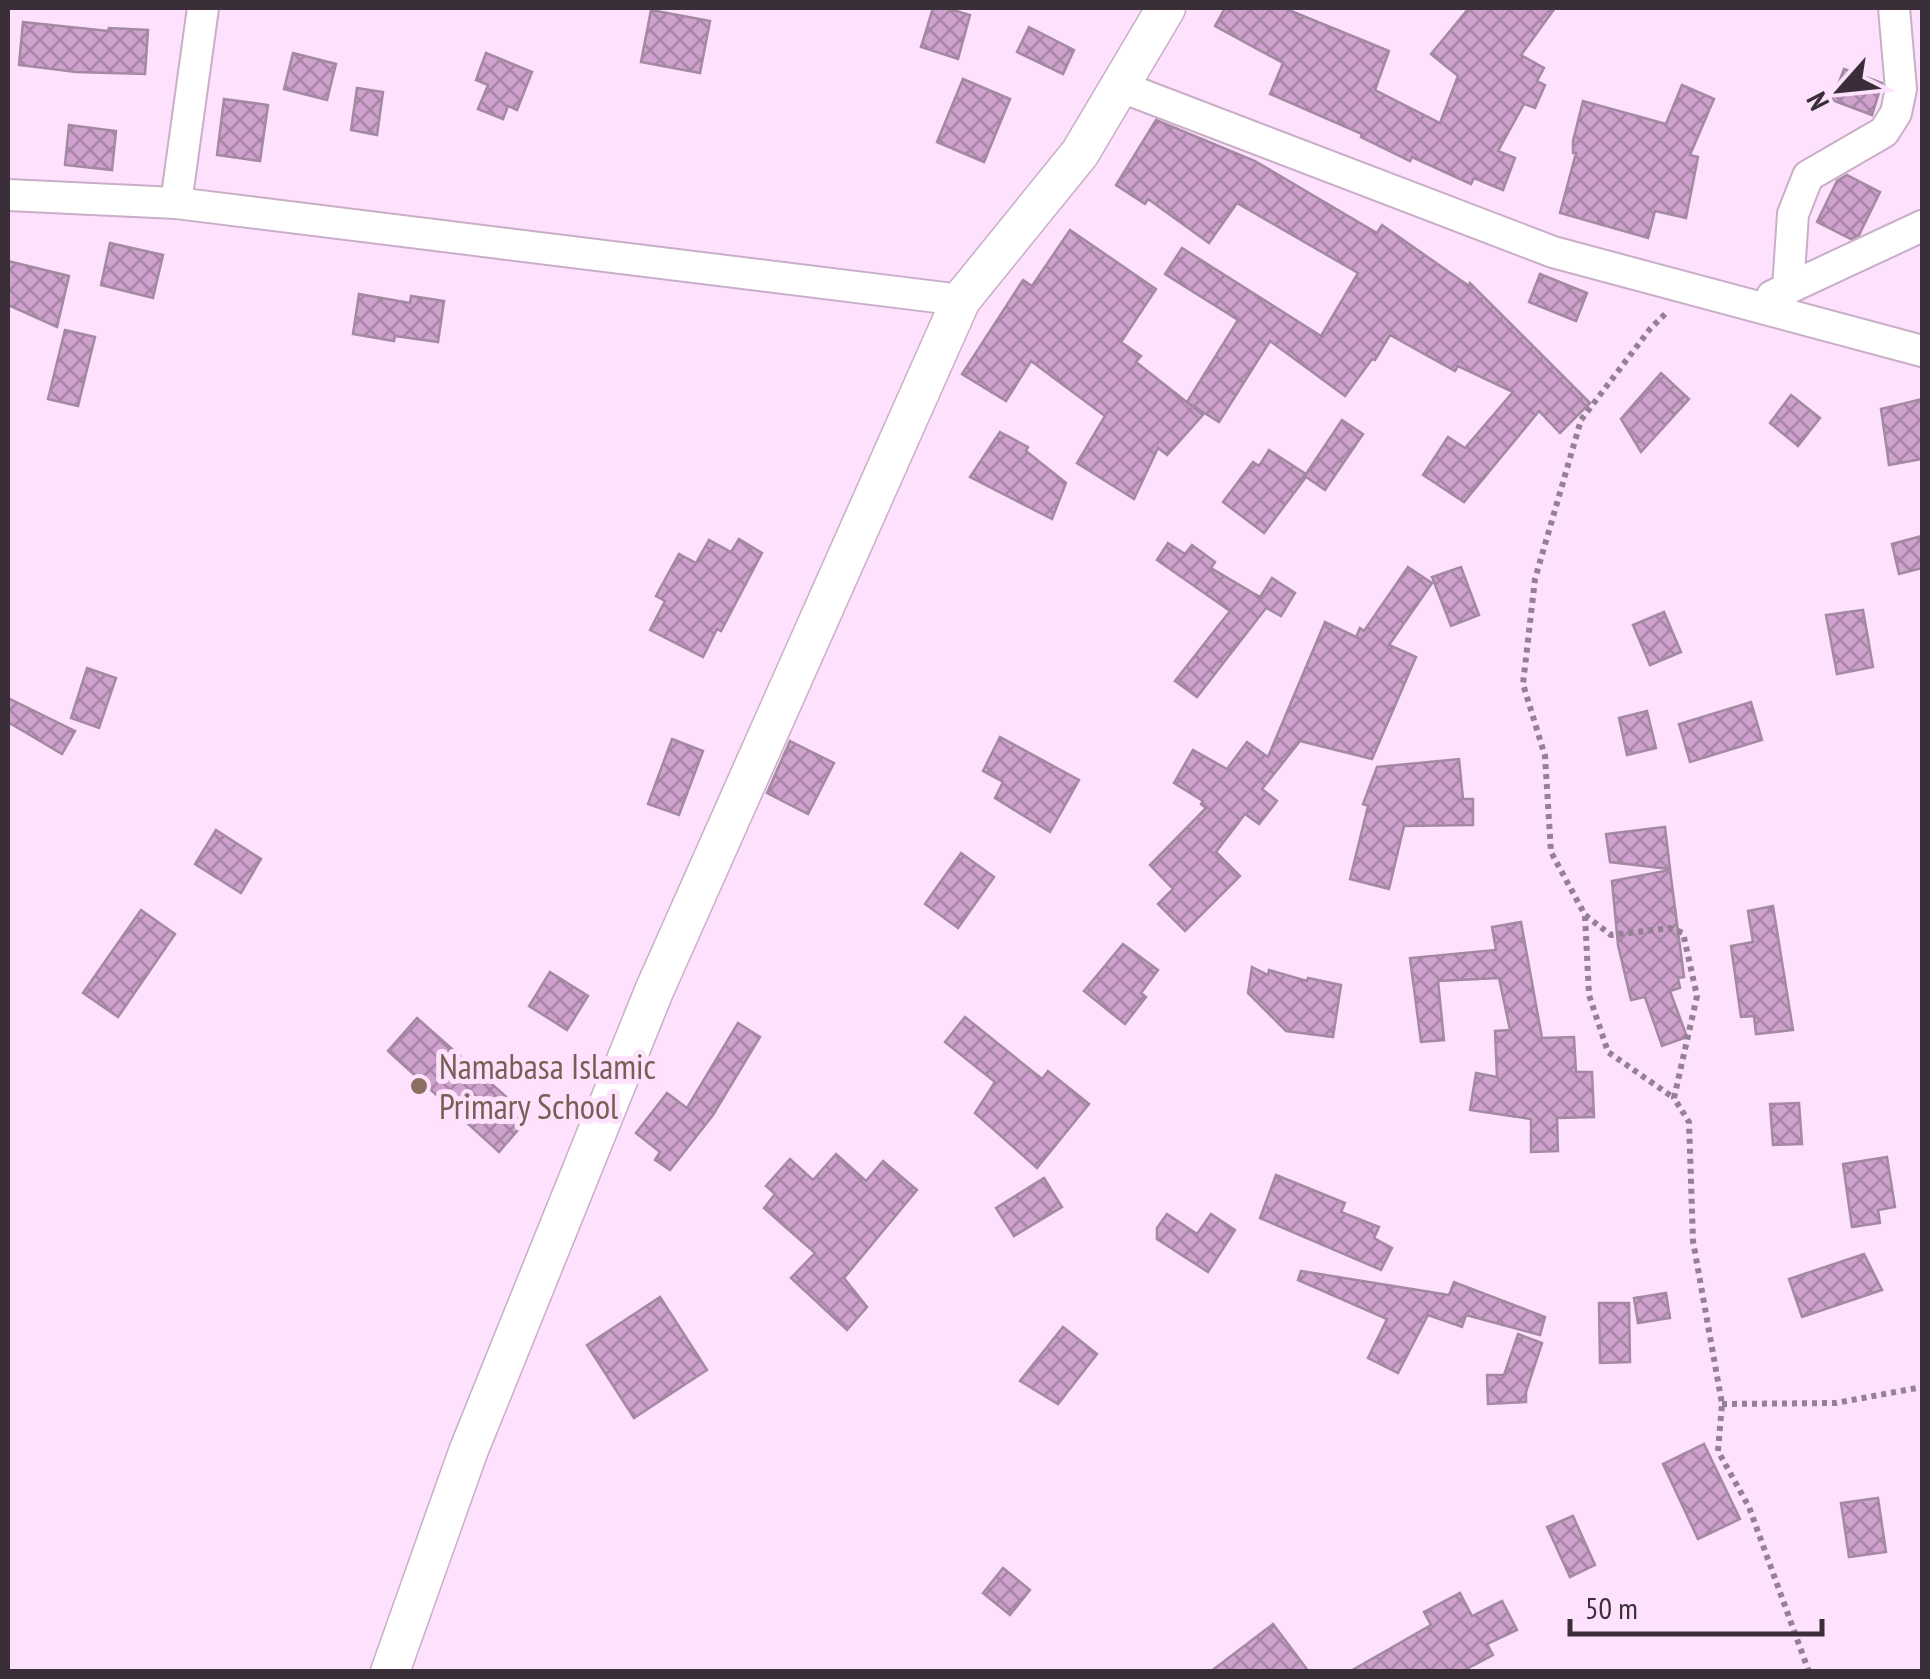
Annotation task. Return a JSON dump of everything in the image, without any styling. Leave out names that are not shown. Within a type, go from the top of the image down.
[{"type":"street","points":[[176,203],[203,8]]},
{"type":"street","points":[[390,1672],[468,1452],[654,991],[962,300],[1080,154],[1166,8]]},
{"type":"street","points":[[1788,290],[1793,214],[1808,176],[1884,132],[1896,113],[1901,89],[1894,8]]},
{"type":"street","points":[[1118,86],[1553,252],[1922,351]]},
{"type":"street","points":[[8,195],[176,203],[962,300]]},
{"type":"street","points":[[1751,305],[1922,226]]},
{"type":"path","points":[[1674,1098],[1697,996],[1683,933],[1670,928],[1611,935],[1585,915],[1551,852],[1545,756],[1523,684],[1535,579],[1582,420],[1650,329],[1691,289]]},
{"type":"path","points":[[1585,915],[1589,995],[1608,1052],[1674,1098],[1689,1122],[1693,1241],[1722,1404],[1718,1451],[1749,1507],[1808,1672]]},
{"type":"path","points":[[1722,1404],[1836,1403],[1922,1387]]},
{"type":"building","points":[[933,8],[970,15],[958,59],[921,47]]},
{"type":"building","points":[[1225,8],[1284,8],[1389,51],[1375,90],[1440,123],[1458,76],[1431,54],[1469,8],[1555,8],[1521,55],[1544,68],[1537,81],[1545,85],[1535,108],[1524,104],[1498,151],[1515,158],[1503,190],[1474,178],[1471,184],[1412,157],[1410,161],[1361,137],[1362,134],[1270,94],[1283,63],[1215,26]]},
{"type":"building","points":[[651,10],[710,21],[700,73],[641,62]]},
{"type":"building","points":[[23,22],[108,31],[148,30],[145,74],[19,65]]},
{"type":"building","points":[[1029,27],[1074,50],[1063,74],[1017,52]]},
{"type":"building","points":[[293,53],[336,64],[327,100],[284,89]]},
{"type":"building","points":[[486,53],[532,72],[517,110],[508,106],[503,119],[478,109],[488,85],[476,80]]},
{"type":"building","points":[[1844,69],[1882,83],[1872,115],[1832,100]]},
{"type":"building","points":[[963,79],[1010,99],[984,162],[937,142]]},
{"type":"building","points":[[1682,85],[1714,99],[1690,155],[1698,157],[1686,218],[1655,211],[1648,238],[1560,213],[1576,153],[1573,141],[1583,101],[1666,124]]},
{"type":"building","points":[[357,88],[383,92],[377,135],[351,130]]},
{"type":"building","points":[[224,99],[268,105],[260,161],[217,155]]},
{"type":"building","points":[[1156,120],[1255,161],[1377,233],[1382,225],[1469,286],[1470,283],[1590,403],[1560,433],[1539,411],[1464,502],[1423,475],[1448,437],[1465,448],[1513,392],[1458,366],[1455,371],[1390,335],[1345,396],[1270,341],[1219,422],[1187,402],[1238,320],[1165,274],[1182,248],[1321,336],[1358,273],[1237,203],[1209,243],[1148,199],[1145,204],[1116,185]]},
{"type":"building","points":[[69,125],[116,131],[112,170],[65,165]]},
{"type":"building","points":[[1847,175],[1880,192],[1859,235],[1851,239],[1817,222],[1837,181]]},
{"type":"building","points":[[1070,230],[1156,289],[1121,342],[1141,356],[1136,362],[1203,415],[1167,455],[1158,448],[1134,499],[1077,463],[1105,416],[1031,361],[1006,401],[962,374],[1023,280],[1032,286]]},
{"type":"building","points":[[110,243],[163,255],[153,298],[101,285]]},
{"type":"building","points":[[8,261],[69,276],[57,327],[8,305]]},
{"type":"building","points":[[1540,274],[1587,293],[1576,321],[1529,302]]},
{"type":"building","points":[[359,294],[410,303],[411,296],[444,301],[438,342],[395,336],[394,341],[353,334]]},
{"type":"building","points":[[65,330],[95,337],[78,406],[48,399]]},
{"type":"building","points":[[1661,373],[1689,399],[1641,452],[1621,419]]},
{"type":"building","points":[[1791,395],[1820,418],[1798,446],[1770,423]]},
{"type":"building","points":[[1922,399],[1922,459],[1889,465],[1881,409]]},
{"type":"building","points":[[1342,420],[1363,434],[1325,490],[1306,477],[1264,533],[1223,502],[1253,462],[1259,466],[1269,450],[1306,474]]},
{"type":"building","points":[[1000,432],[1028,447],[1026,451],[1066,483],[1052,519],[970,477]]},
{"type":"building","points":[[1922,536],[1922,568],[1899,574],[1892,544]]},
{"type":"building","points":[[739,539],[762,553],[703,657],[650,630],[665,601],[656,596],[679,554],[696,563],[709,540],[731,552]]},
{"type":"building","points":[[1168,543],[1185,554],[1192,545],[1215,562],[1211,568],[1260,597],[1272,578],[1295,593],[1281,616],[1266,608],[1197,697],[1175,681],[1230,611],[1157,560]]},
{"type":"building","points":[[1408,567],[1432,583],[1389,645],[1416,657],[1372,759],[1300,741],[1262,789],[1277,801],[1259,824],[1245,814],[1216,852],[1240,876],[1185,931],[1158,904],[1173,889],[1150,865],[1206,808],[1201,804],[1203,801],[1174,783],[1193,750],[1227,769],[1247,742],[1268,757],[1325,622],[1356,637]]},
{"type":"building","points":[[1461,567],[1479,615],[1451,626],[1432,577]]},
{"type":"building","points":[[1863,610],[1873,667],[1837,674],[1826,615]]},
{"type":"building","points":[[1664,612],[1681,652],[1650,665],[1633,625]]},
{"type":"building","points":[[87,668],[116,678],[99,728],[71,718]]},
{"type":"building","points":[[8,698],[75,731],[62,754],[8,722]]},
{"type":"building","points":[[1751,702],[1762,740],[1690,762],[1679,724]]},
{"type":"building","points":[[1647,711],[1656,748],[1627,755],[1619,718]]},
{"type":"building","points":[[1000,737],[1079,780],[1050,832],[995,798],[1003,782],[983,771]]},
{"type":"building","points":[[672,739],[703,751],[679,815],[648,804]]},
{"type":"building","points":[[790,741],[834,763],[808,814],[767,793]]},
{"type":"building","points":[[1459,759],[1463,799],[1473,799],[1473,825],[1404,826],[1389,889],[1350,879],[1368,806],[1363,804],[1377,767]]},
{"type":"building","points":[[1665,827],[1670,869],[1610,862],[1606,834]]},
{"type":"building","points":[[216,830],[261,859],[241,893],[195,864]]},
{"type":"building","points":[[961,853],[994,877],[958,928],[925,904]]},
{"type":"building","points":[[1670,870],[1684,977],[1678,978],[1680,988],[1670,991],[1687,1037],[1662,1046],[1645,997],[1631,1000],[1618,945],[1612,881]]},
{"type":"building","points":[[1773,906],[1793,1030],[1756,1034],[1754,1016],[1741,1017],[1731,946],[1753,942],[1748,911]]},
{"type":"building","points":[[141,910],[175,934],[118,1017],[83,993]]},
{"type":"building","points":[[1521,922],[1542,1038],[1574,1037],[1576,1072],[1592,1072],[1594,1117],[1557,1118],[1558,1151],[1531,1152],[1531,1119],[1470,1110],[1476,1073],[1497,1077],[1495,1031],[1510,1030],[1499,978],[1438,981],[1444,1040],[1421,1042],[1410,958],[1496,950],[1492,927]]},
{"type":"building","points":[[1123,944],[1158,970],[1141,993],[1146,997],[1125,1024],[1084,991]]},
{"type":"building","points":[[1252,967],[1268,975],[1269,970],[1307,981],[1308,978],[1341,985],[1333,1037],[1286,1031],[1248,993]]},
{"type":"building","points":[[550,972],[588,996],[567,1030],[529,1006]]},
{"type":"building","points":[[965,1017],[1042,1079],[1048,1071],[1089,1104],[1037,1168],[975,1113],[995,1082],[945,1042]]},
{"type":"building","points":[[417,1018],[529,1117],[499,1152],[388,1051]]},
{"type":"building","points":[[738,1023],[760,1037],[713,1115],[670,1170],[655,1160],[660,1152],[636,1133],[667,1093],[687,1108]]},
{"type":"building","points":[[1799,1103],[1802,1144],[1773,1145],[1770,1104]]},
{"type":"building","points":[[836,1154],[866,1181],[883,1161],[917,1190],[844,1278],[867,1307],[847,1330],[791,1278],[815,1253],[764,1208],[775,1194],[766,1186],[790,1159],[813,1180]]},
{"type":"building","points":[[1887,1157],[1895,1207],[1878,1210],[1880,1223],[1852,1227],[1843,1164]]},
{"type":"building","points":[[1276,1175],[1345,1203],[1341,1212],[1379,1227],[1374,1238],[1392,1248],[1381,1270],[1260,1218]]},
{"type":"building","points":[[1044,1178],[1062,1207],[1014,1236],[996,1208]]},
{"type":"building","points":[[1167,1214],[1197,1234],[1211,1214],[1235,1230],[1208,1272],[1157,1239],[1157,1228]]},
{"type":"building","points":[[1864,1254],[1882,1290],[1802,1317],[1789,1279]]},
{"type":"building","points":[[1301,1271],[1449,1295],[1454,1282],[1545,1317],[1540,1335],[1466,1315],[1462,1327],[1428,1315],[1398,1373],[1368,1358],[1387,1319],[1298,1280]]},
{"type":"building","points":[[1666,1293],[1670,1318],[1638,1323],[1634,1298]]},
{"type":"building","points":[[660,1297],[707,1370],[634,1418],[587,1345]]},
{"type":"building","points":[[1599,1303],[1629,1303],[1630,1362],[1600,1363]]},
{"type":"building","points":[[1063,1327],[1097,1354],[1058,1404],[1020,1381]]},
{"type":"building","points":[[1518,1334],[1542,1343],[1526,1402],[1488,1404],[1487,1375],[1504,1375]]},
{"type":"building","points":[[1704,1444],[1740,1519],[1698,1539],[1663,1464]]},
{"type":"building","points":[[1878,1498],[1886,1552],[1849,1557],[1841,1503]]},
{"type":"building","points":[[1573,1516],[1595,1565],[1570,1577],[1547,1527]]},
{"type":"building","points":[[1003,1568],[1030,1590],[1010,1615],[983,1593]]},
{"type":"building","points":[[1460,1593],[1472,1616],[1502,1601],[1517,1630],[1487,1644],[1493,1655],[1461,1672],[1349,1672],[1431,1625],[1424,1612]]},
{"type":"building","points":[[1273,1624],[1309,1672],[1210,1672]]},
{"type":"place","name":"Namabasa Islamic Primary School","points":[[419,1086]]}]
